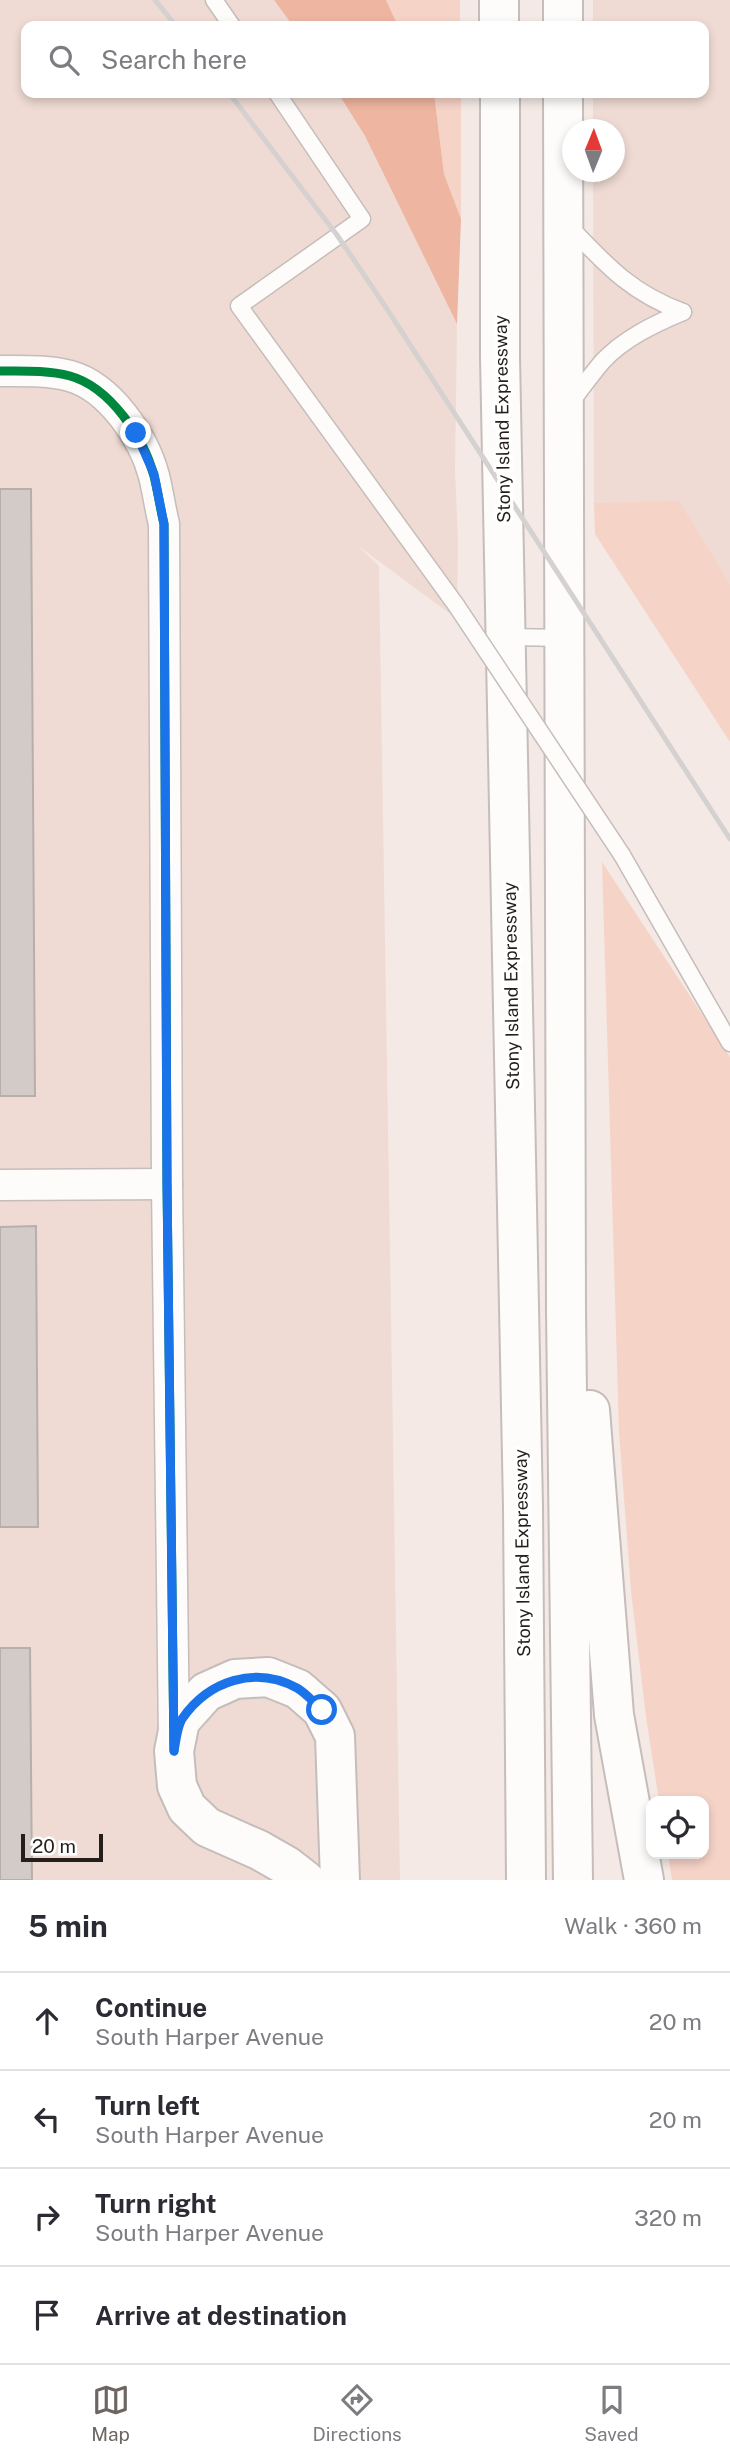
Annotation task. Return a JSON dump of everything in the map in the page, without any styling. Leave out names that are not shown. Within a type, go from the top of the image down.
[{"type":"main road","points":[[499,0],[499,21]]},
{"type":"main road","points":[[563,0],[563,21]]},
{"type":"main road","name":"Stony Island Expressway","points":[[500,98],[500,358],[523,1507],[526,1880]]},
{"type":"main road","points":[[564,98],[566,1312],[573,1880]]},
{"type":"main road","points":[[566,1312],[591,1414],[614,1715],[644,1880]]},
{"type":"main road","points":[[502,1880],[500,1588],[523,1507]]},
{"type":"main road","points":[[305,1880],[259,1850],[207,1827],[187,1808],[177,1786],[174,1751],[180,1721],[206,1692],[234,1679],[268,1676],[298,1689],[322,1710],[335,1736],[340,1880]]},
{"type":"street","points":[[0,371],[35,371],[70,376],[93,386],[136,433],[154,474],[164,524],[167,1184],[174,1751]]},
{"type":"street","points":[[0,1185],[167,1184]]},
{"type":"lane","points":[[214,0],[229,21]]},
{"type":"lane","points":[[280,98],[362,219],[239,306],[456,606],[622,855],[730,1042]]},
{"type":"lane","points":[[564,221],[608,268],[635,289],[655,302],[683,312],[656,323],[604,360],[565,409]]},
{"type":"lane","points":[[505,637],[566,638]]},
{"type":"shaded area","points":[[0,0],[274,0],[289,21],[21,21],[21,98],[341,98],[365,136],[457,324],[457,619],[357,545],[379,566],[400,1880],[0,1880]]},
{"type":"shaded area","points":[[274,0],[386,0],[396,21],[289,21]]},
{"type":"shaded area","points":[[386,0],[460,0],[460,21],[396,21]]},
{"type":"shaded area","points":[[593,0],[730,0],[730,584],[679,502],[594,503],[593,182],[625,182],[625,119],[593,119],[593,98],[709,98],[709,21],[593,21]]},
{"type":"shaded area","points":[[341,98],[435,98],[444,174],[461,219],[457,324],[365,136]]},
{"type":"shaded area","points":[[435,98],[461,98],[461,219],[444,174]]},
{"type":"shaded area","points":[[679,501],[730,584],[730,742],[595,534],[594,503]]},
{"type":"shaded area","points":[[602,862],[730,1057],[730,1880],[672,1880],[669,1859],[709,1859],[709,1796],[658,1796],[631,1591],[619,1432]]},
{"type":"building","points":[[0,489],[31,489],[35,1096],[0,1096]]},
{"type":"building","points":[[36,1226],[38,1527],[0,1527],[0,1227]]},
{"type":"building","points":[[0,1648],[30,1648],[32,1880],[0,1880]]},
{"type":"railway","points":[[155,0],[172,21]]},
{"type":"railway","points":[[233,98],[337,235],[385,306],[730,839]]},
{"type":"cycle path","points":[[0,371],[44,372],[70,376],[85,382],[112,402],[134,431],[149,461],[164,524],[167,1184],[174,1751]]},
{"type":"route","points":[[136,433],[154,474],[164,524],[167,1184],[174,1751],[180,1721],[206,1692],[234,1679],[268,1676],[298,1689],[322,1710]]}]
